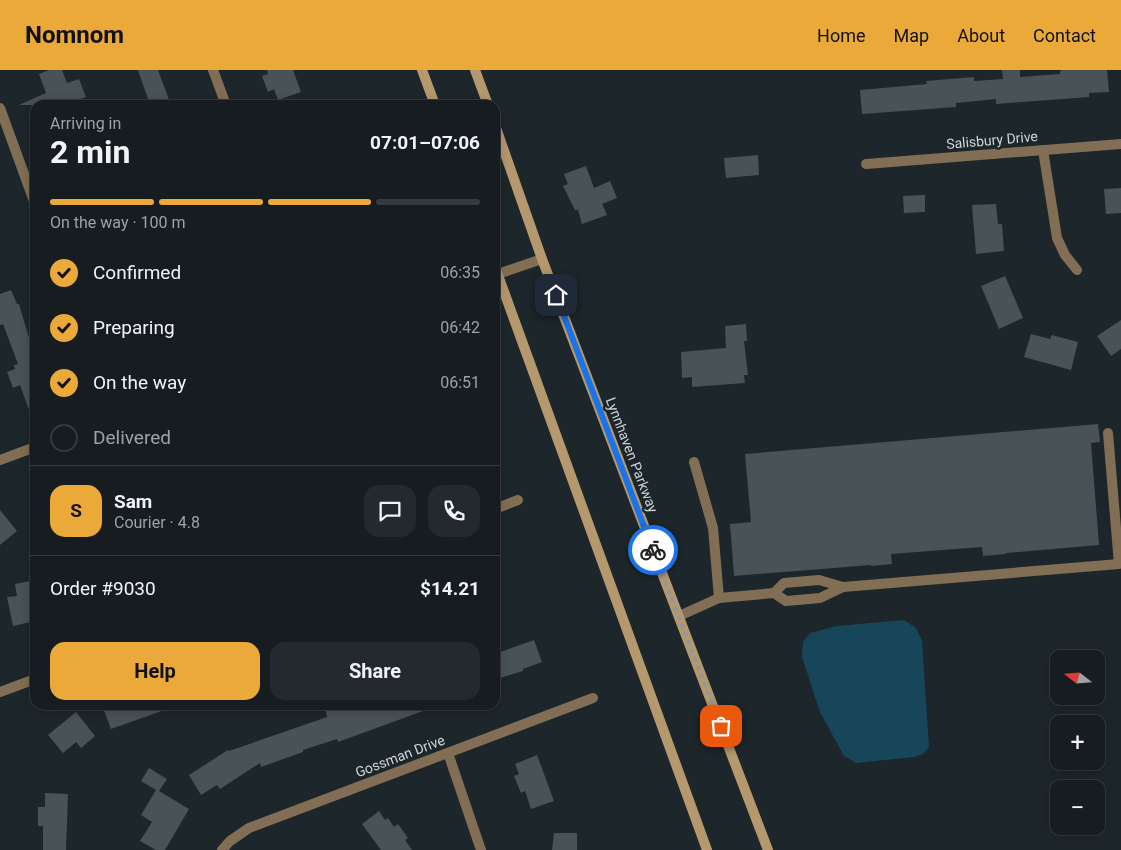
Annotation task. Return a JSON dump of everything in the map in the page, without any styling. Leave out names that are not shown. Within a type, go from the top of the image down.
[{"type":"main road","points":[[422,70],[433,100]]},
{"type":"main road","points":[[475,70],[486,100]]},
{"type":"main road","name":"Lynnhaven Parkway","points":[[500,140],[542,259],[768,850]]},
{"type":"main road","points":[[500,283],[707,850]]},
{"type":"street","points":[[212,70],[224,100]]},
{"type":"street","points":[[0,108],[30,190]]},
{"type":"street","name":"Salisbury Drive","points":[[866,164],[1121,144]]},
{"type":"street","points":[[1043,150],[1057,238],[1065,255],[1077,270]]},
{"type":"street","points":[[500,271],[542,259]]},
{"type":"street","points":[[679,616],[719,598],[774,593],[786,601],[820,598],[843,587],[1119,564],[1108,433]]},
{"type":"street","points":[[0,460],[30,449]]},
{"type":"street","points":[[694,462],[712,528],[719,598]]},
{"type":"street","points":[[500,507],[518,500]]},
{"type":"street","points":[[774,593],[784,583],[819,580],[843,587]]},
{"type":"street","points":[[0,692],[30,681]]},
{"type":"street","name":"Gossman Drive","points":[[222,850],[230,841],[248,828],[593,698]]},
{"type":"street","points":[[448,753],[481,850]]},
{"type":"water","points":[[904,620],[916,628],[922,641],[929,747],[923,754],[914,757],[856,763],[844,756],[820,712],[802,657],[803,642],[810,633],[837,626]]},
{"type":"building","points":[[49,70],[62,70],[67,83],[79,79],[86,97],[77,100],[30,100],[46,93],[39,74]]},
{"type":"building","points":[[138,70],[158,70],[169,100],[148,100]]},
{"type":"building","points":[[267,70],[293,70],[301,92],[278,100],[274,89],[268,92],[262,76],[268,74]]},
{"type":"building","points":[[1002,70],[1020,70],[1020,77],[1060,74],[1060,71],[1063,70],[1107,70],[1109,92],[1089,93],[1089,97],[996,104],[996,99],[956,103],[956,107],[862,114],[860,90],[927,84],[926,81],[974,77],[974,81],[1003,79]]},
{"type":"building","points":[[30,100],[30,105],[19,105]]},
{"type":"building","points":[[758,155],[759,175],[726,178],[724,158]]},
{"type":"building","points":[[586,166],[594,188],[610,181],[617,198],[602,204],[607,215],[582,224],[578,210],[575,210],[563,186],[568,184],[564,174]]},
{"type":"building","points":[[1121,188],[1121,213],[1106,214],[1104,189]]},
{"type":"building","points":[[925,195],[925,212],[904,213],[903,196]]},
{"type":"building","points":[[996,204],[998,224],[1002,224],[1004,251],[976,254],[972,205]]},
{"type":"building","points":[[1005,276],[1023,318],[999,329],[981,286]]},
{"type":"building","points":[[11,290],[17,304],[19,304],[30,341],[30,413],[20,385],[13,388],[7,372],[15,369],[14,365],[18,364],[3,324],[0,325],[0,294]]},
{"type":"building","points":[[1121,320],[1121,349],[1111,356],[1097,336]]},
{"type":"building","points":[[746,324],[747,341],[744,341],[748,375],[744,375],[745,383],[692,387],[692,377],[682,378],[681,352],[726,348],[725,326]]},
{"type":"building","points":[[1031,334],[1050,339],[1052,335],[1078,342],[1071,370],[1024,357]]},
{"type":"building","points":[[1098,424],[1100,442],[1091,443],[1099,545],[983,556],[982,547],[891,554],[892,564],[734,576],[730,524],[751,522],[745,454]]},
{"type":"building","points":[[0,510],[17,531],[0,545]]},
{"type":"building","points":[[30,581],[30,622],[13,626],[7,597],[17,596],[15,584]]},
{"type":"building","points":[[534,640],[542,662],[523,669],[523,671],[500,678],[500,652]]},
{"type":"building","points":[[104,710],[165,710],[111,729]]},
{"type":"building","points":[[325,710],[426,710],[338,742],[337,739],[303,750],[303,752],[261,767],[260,763],[220,789],[217,785],[201,795],[189,775],[228,750],[327,717]]},
{"type":"building","points":[[76,712],[95,736],[81,748],[76,742],[63,753],[48,735]]},
{"type":"building","points":[[537,755],[554,801],[531,809],[525,791],[521,793],[514,776],[519,774],[515,764]]},
{"type":"building","points":[[149,768],[167,779],[159,791],[189,809],[165,850],[156,850],[140,841],[152,822],[141,815],[156,790],[141,781]]},
{"type":"building","points":[[45,793],[68,794],[66,850],[43,850],[43,826],[38,826],[38,807],[45,807]]},
{"type":"building","points":[[379,811],[385,820],[388,818],[394,827],[398,824],[408,838],[405,840],[412,850],[381,850],[362,824]]},
{"type":"building","points":[[554,833],[577,833],[577,850],[552,850]]},
{"type":"way so far","points":[[653,550],[721,726]]},
{"type":"route","points":[[556,295],[653,550]]}]
